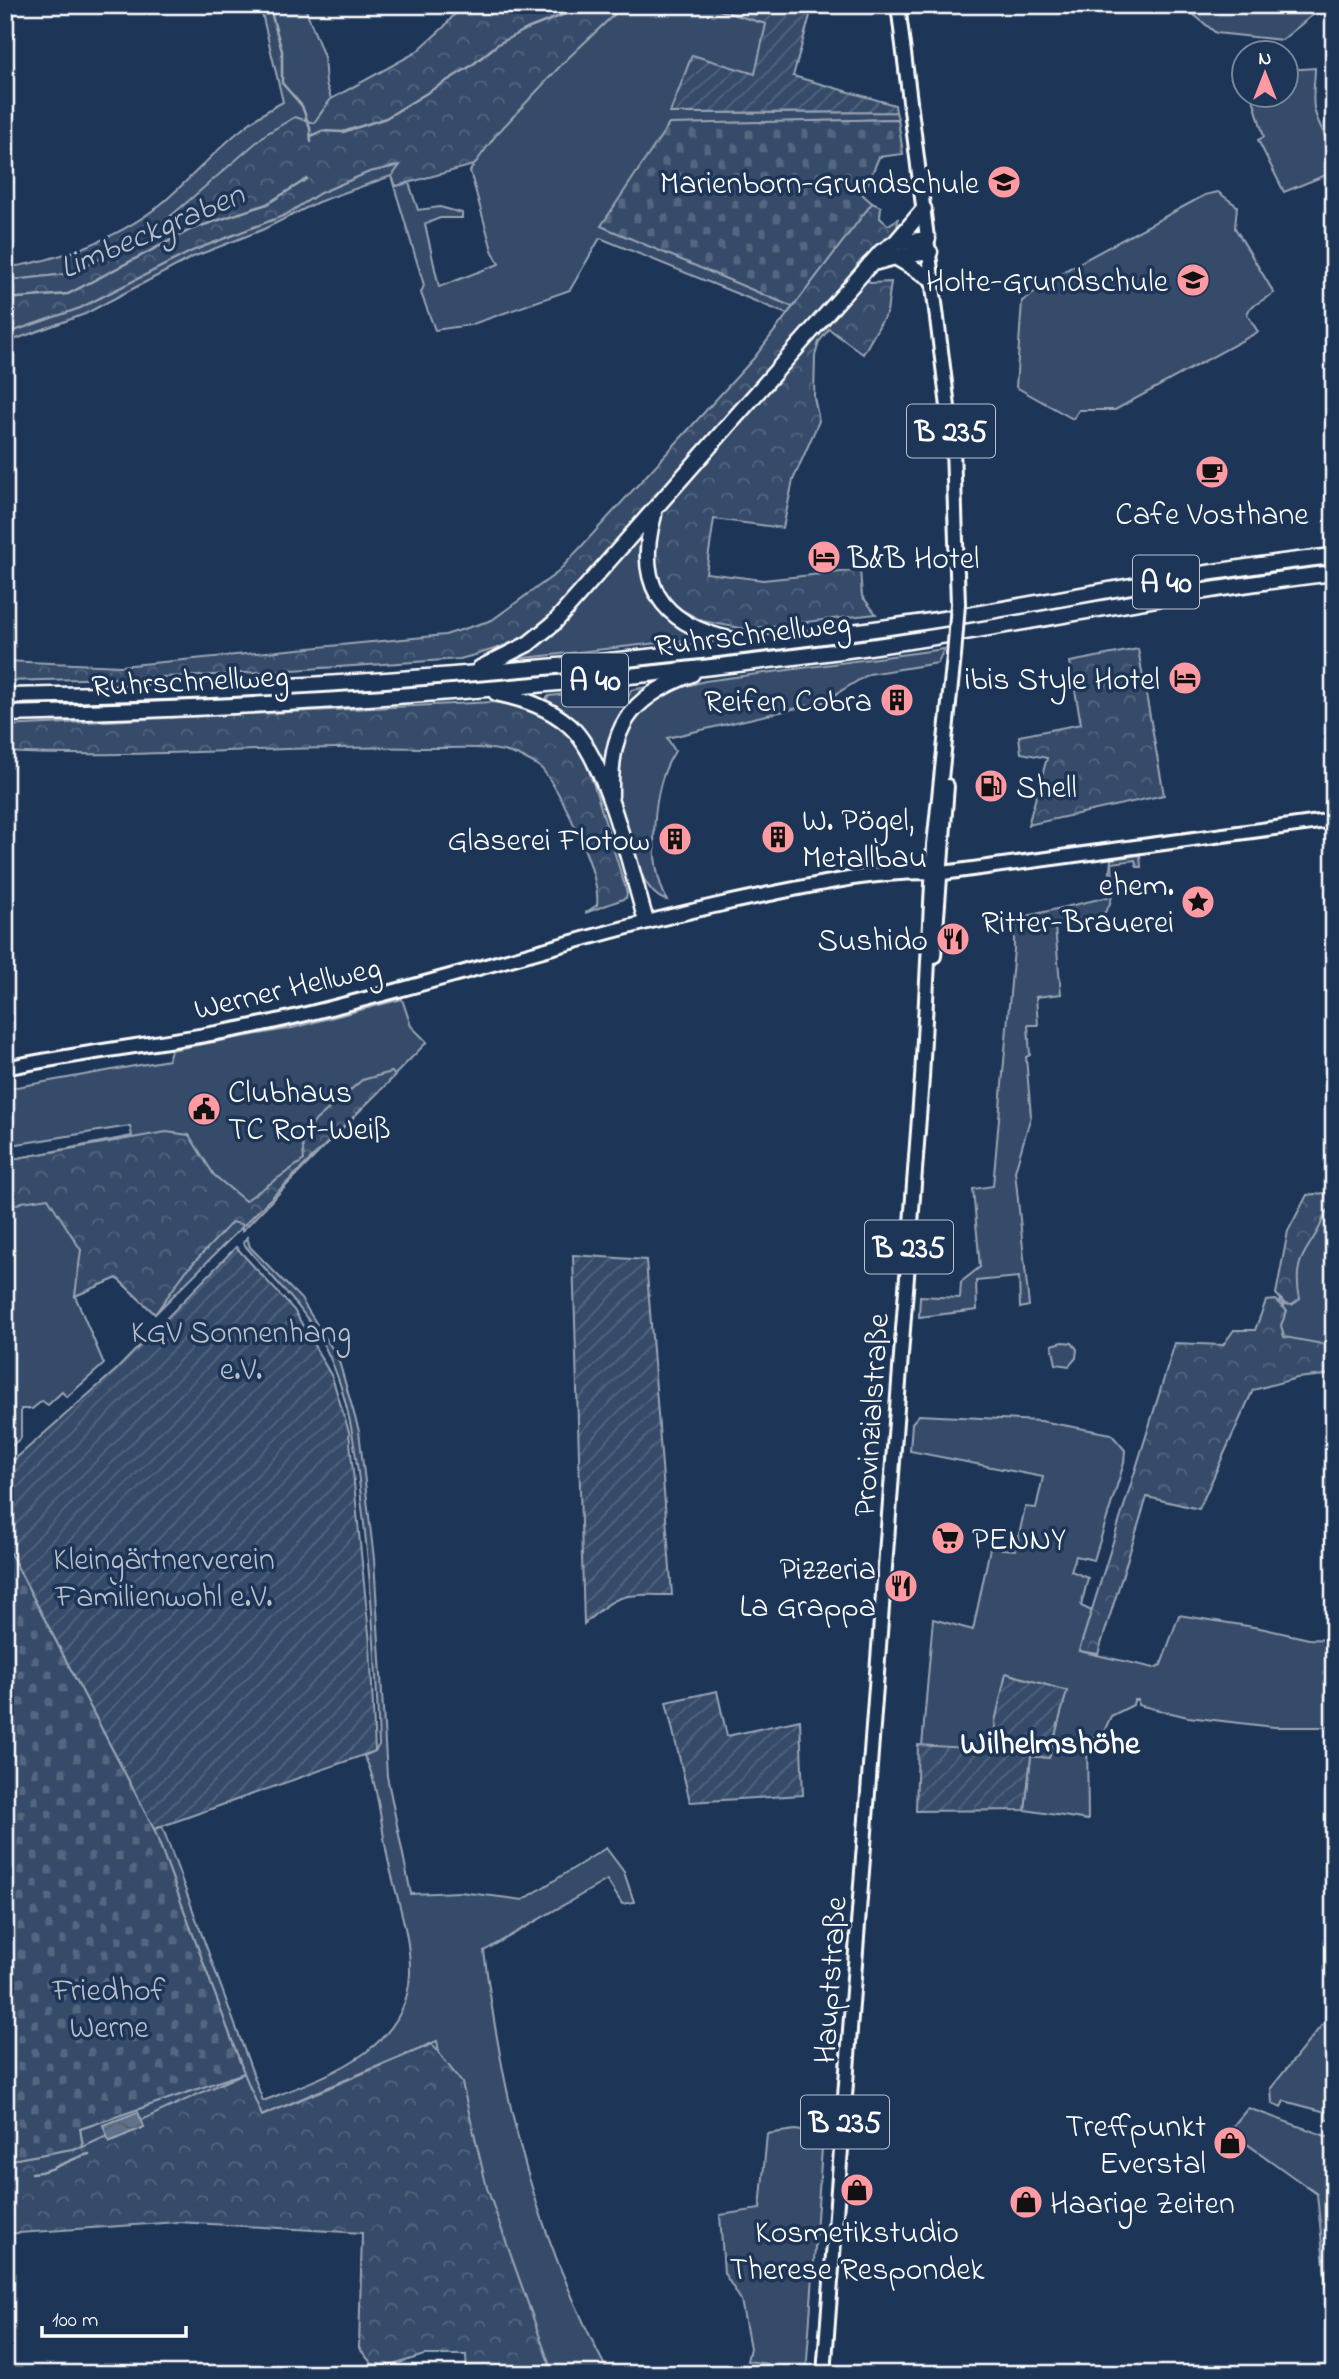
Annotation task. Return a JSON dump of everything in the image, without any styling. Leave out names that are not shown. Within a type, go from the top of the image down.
[{"type":"highway","points":[[895,250],[924,209]]},
{"type":"highway","points":[[444,676],[496,662],[542,634],[655,510],[855,278],[870,264],[895,250],[929,246]]},
{"type":"highway","points":[[895,250],[934,280]]},
{"type":"highway","points":[[655,510],[646,548],[647,569],[654,590],[667,608],[687,622],[712,634],[743,641],[778,642]]},
{"type":"highway","name":"Ruhrschnellweg","points":[[5,696],[198,690],[444,676],[778,642],[969,615],[1334,556]]},
{"type":"highway","name":"Ruhrschnellweg","points":[[5,714],[243,706],[467,691],[723,666],[911,642],[1334,573]]},
{"type":"highway","points":[[611,808],[612,749],[626,718],[664,687],[695,673],[723,666]]},
{"type":"highway","points":[[467,691],[489,691],[518,698],[560,718],[588,750],[611,808],[646,921]]},
{"type":"main road","name":"Provinzialstraße","points":[[868,1800],[958,604],[953,447],[898,5]]},
{"type":"main road","name":"Werner Hellweg","points":[[5,1068],[297,1017],[646,921],[843,881],[938,872],[1334,820]]},
{"type":"main road","name":"Hauptstraße","points":[[824,2374],[868,1800]]},
{"type":"green space","points":[[260,5],[304,5],[324,57],[326,83],[331,99],[314,123],[193,198],[164,222],[96,261],[66,274],[5,281],[5,268],[70,252],[132,224],[167,199],[236,134],[283,102]]},
{"type":"green space","points":[[462,5],[624,5],[564,62],[496,135],[474,165],[396,186],[392,176],[400,165],[369,172],[320,193],[285,215],[192,251],[80,308],[5,334],[5,281],[66,274],[96,261],[164,222],[266,134],[295,117],[314,123],[331,99],[415,53],[444,27]]},
{"type":"green space","points":[[624,5],[702,5],[767,24],[755,75],[671,113],[896,112],[898,119],[669,125],[602,226],[793,307],[787,314],[600,238],[570,290],[470,325],[435,330],[421,293],[424,285],[391,176],[318,202],[262,230],[193,257],[85,314],[5,343],[5,334],[80,308],[192,251],[285,215],[320,193],[369,172],[401,165],[396,186],[409,183],[418,210],[440,207],[462,213],[462,218],[440,218],[425,224],[439,287],[499,264],[492,250],[470,171],[521,104]]},
{"type":"green space","points":[[702,5],[813,5],[793,76],[895,105],[896,112],[670,113],[692,55],[755,74],[766,24]]},
{"type":"green space","points":[[1205,5],[1325,5],[1284,38],[1216,33],[1193,14]]},
{"type":"green space","points":[[1315,68],[1314,108],[1330,148],[1333,165],[1331,173],[1284,192],[1258,140],[1264,137],[1256,108],[1300,108],[1300,69]]},
{"type":"green space","points":[[898,119],[903,154],[879,157],[863,195],[872,203],[793,307],[601,226],[669,124]]},
{"type":"green space","name":"Holte-Grundschule","points":[[1218,192],[1237,206],[1235,228],[1274,293],[1250,308],[1247,314],[1258,332],[1115,410],[1079,410],[1073,419],[1016,387],[1022,301],[1066,270],[1205,195]]},
{"type":"green space","points":[[872,203],[881,207],[880,218],[888,225],[898,219],[897,230],[857,264],[870,283],[891,282],[887,312],[863,354],[829,329],[819,342],[815,356],[814,397],[819,421],[793,480],[783,528],[714,519],[706,573],[763,580],[860,570],[862,596],[876,614],[746,629],[702,621],[673,605],[659,586],[651,546],[661,520],[646,509],[573,594],[541,624],[510,643],[469,657],[199,676],[5,681],[5,661],[121,666],[445,635],[492,620],[557,573],[754,358]]},
{"type":"green space","points":[[641,533],[641,569],[651,597],[672,619],[702,638],[507,660],[550,637]]},
{"type":"green space","points":[[944,649],[938,663],[869,674],[836,694],[832,700],[667,738],[675,751],[661,784],[654,845],[656,865],[667,900],[657,895],[647,884],[625,831],[615,775],[619,748],[625,732],[634,717],[649,703],[676,689],[705,681]]},
{"type":"green space","points":[[1138,649],[1164,795],[1028,825],[1047,758],[1021,753],[1019,736],[1081,724],[1070,662]]},
{"type":"green space","points":[[665,684],[630,709],[614,729],[606,755],[605,772],[543,702],[549,696],[628,687],[626,694],[619,698],[628,698],[631,690]]},
{"type":"green space","points":[[493,702],[539,713],[555,721],[568,732],[577,745],[593,781],[627,893],[626,898],[585,913],[597,905],[597,891],[579,835],[560,796],[542,769],[508,752],[473,748],[372,747],[110,754],[5,752],[5,726]]},
{"type":"green space","points":[[1140,855],[1141,867],[1137,867],[1135,860],[1112,863],[1112,895],[1104,913],[1086,922],[1055,927],[1061,994],[1036,997],[1038,1025],[1028,1025],[1030,1055],[1026,1057],[1031,1116],[1015,1171],[1029,1306],[1020,1308],[1019,1277],[976,1281],[977,1310],[919,1317],[920,1296],[960,1298],[961,1282],[980,1267],[973,1189],[993,1186],[1014,949],[1014,919],[1108,897],[1111,859]]},
{"type":"green space","points":[[402,999],[411,1026],[427,1042],[242,1231],[242,1227],[155,1314],[117,1278],[75,1296],[104,1364],[67,1397],[62,1392],[48,1405],[42,1401],[32,1409],[21,1409],[21,1438],[5,1451],[5,1147],[9,1160],[132,1136],[130,1126],[5,1146],[5,1089],[168,1060],[171,1050],[292,1028]]},
{"type":"green space","points":[[392,1072],[395,1076],[244,1225],[232,1222],[186,1271],[155,1314],[117,1278],[75,1296],[81,1250],[48,1198],[22,1202],[5,1209],[6,1160],[166,1132],[189,1135],[214,1175],[245,1201],[304,1160],[302,1139],[316,1120],[362,1080]]},
{"type":"green space","points":[[1334,1192],[1334,1210],[1326,1211],[1301,1260],[1298,1270],[1300,1299],[1292,1305],[1285,1304],[1276,1294],[1288,1231],[1307,1195]]},
{"type":"green space","points":[[1334,1193],[1334,1354],[1265,1348],[1285,1304],[1279,1305],[1318,1194]]},
{"type":"green space","points":[[247,1237],[250,1247],[301,1299],[338,1358],[359,1431],[374,1559],[387,1776],[411,1894],[460,1892],[523,1900],[606,1848],[624,1872],[634,1902],[622,1904],[607,1880],[484,1951],[502,2064],[526,2169],[561,2270],[609,2374],[545,2374],[441,2063],[437,2041],[261,2116],[5,2161],[83,2146],[80,2129],[244,2073],[154,1829],[162,1826],[263,2101],[311,2082],[358,2058],[378,2042],[394,2023],[405,2001],[410,1974],[408,1946],[373,1778],[364,1756],[375,1751],[379,1745],[378,1715],[368,1566],[350,1420],[338,1378],[320,1338],[293,1301],[243,1243]]},
{"type":"green space","name":"Kleingärtnerverein Familienwohl e.V.","points":[[236,1247],[294,1310],[332,1377],[349,1432],[370,1644],[375,1751],[154,1829],[5,1543],[5,1468],[116,1370]]},
{"type":"green space","points":[[573,1255],[646,1260],[672,1595],[624,1597],[606,1606],[584,1624]]},
{"type":"green space","points":[[1276,1300],[1287,1311],[1281,1325],[1284,1337],[1334,1346],[1334,1374],[1297,1378],[1253,1390],[1199,1509],[1147,1497],[1098,1654],[1079,1651],[1175,1343],[1223,1345],[1234,1330],[1255,1330],[1266,1301]]},
{"type":"green space","points":[[1072,1343],[1077,1349],[1076,1358],[1069,1366],[1056,1364],[1052,1345]]},
{"type":"green space","points":[[919,1415],[1041,1421],[1111,1434],[1125,1450],[1124,1463],[1094,1560],[1076,1556],[1071,1571],[1088,1578],[1081,1606],[1092,1611],[1079,1651],[1154,1668],[1161,1665],[1179,1615],[1309,1639],[1334,1640],[1334,1727],[1274,1727],[1188,1717],[1138,1705],[1138,1700],[1134,1700],[1133,1705],[1111,1716],[1102,1736],[1087,1737],[1088,1820],[1025,1810],[1031,1756],[1049,1758],[1067,1690],[1005,1687],[995,1722],[1000,1751],[922,1746],[933,1619],[973,1630],[990,1548],[1016,1550],[1025,1507],[1036,1508],[1043,1477],[910,1451],[912,1423]]},
{"type":"green space","name":"Friedhof Werne","points":[[5,1543],[154,1829],[244,2073],[80,2129],[83,2147],[5,2161]]},
{"type":"green space","points":[[1006,1673],[1067,1691],[1049,1758],[1031,1756],[1025,1810],[916,1811],[918,1745],[1000,1750],[995,1722]]},
{"type":"green space","points":[[717,1691],[727,1736],[800,1720],[803,1795],[690,1802],[666,1702]]},
{"type":"green space","points":[[1334,2010],[1334,2119],[1326,2120],[1326,2112],[1284,2101],[1281,2107],[1272,2103],[1271,2088]]},
{"type":"green space","points":[[432,2044],[462,2083],[487,2188],[553,2374],[467,2374],[466,2355],[424,2355],[393,2365],[372,2364],[359,2348],[362,2233],[178,2222],[5,2234],[5,2161],[83,2147],[244,2073],[262,2116]]},
{"type":"green space","points":[[1248,2108],[1334,2139],[1334,2290],[1326,2285],[1317,2194],[1229,2131]]},
{"type":"green space","points":[[795,2130],[823,2134],[806,2374],[767,2374],[768,2364],[747,2361],[750,2348],[741,2300],[724,2273],[720,2215],[760,2209],[767,2134]]},
{"type":"water","points":[[138,2112],[144,2127],[109,2142],[103,2125]]},
{"type":"waterway","name":"Limbeckgraben","points":[[269,5],[282,51],[282,83],[302,106],[310,128],[311,142]]},
{"type":"waterway","points":[[311,136],[322,131],[343,132],[386,118],[471,66],[498,44],[527,29],[588,5]]},
{"type":"waterway","name":"Limbeckgraben","points":[[5,299],[68,294],[192,229],[267,204],[307,179]]},
{"type":"waterway","points":[[32,2173],[89,2154]]},
{"type":"place","name":"Marienborn-Grundschule","points":[[1004,182]]},
{"type":"place","name":"Holte-Grundschule","points":[[1193,280]]},
{"type":"place","name":"Cafe Vosthane","points":[[1212,472]]},
{"type":"place","name":"B&B Hotel","points":[[824,557]]},
{"type":"place","name":"ibis Style Hotel","points":[[1185,678]]},
{"type":"place","name":"Reifen Cobra","points":[[897,700]]},
{"type":"place","name":"Shell","points":[[991,786]]},
{"type":"place","name":"W. Pögel, Metallbau","points":[[778,837]]},
{"type":"place","name":"Glaserei Flotow","points":[[675,839]]},
{"type":"place","name":"ehem. Ritter-Brauerei","points":[[1198,902]]},
{"type":"place","name":"Sushido","points":[[953,939]]},
{"type":"place","name":"Clubhaus TC Rot-Weiß","points":[[204,1109]]},
{"type":"place","name":"PENNY","points":[[948,1538]]},
{"type":"place","name":"Pizzeria La Grappa","points":[[901,1586]]},
{"type":"place","name":"Treffpunkt Everstal","points":[[1230,2143]]},
{"type":"place","name":"Kosmetikstudio Therese Respondek","points":[[857,2190]]},
{"type":"place","name":"Haarige Zeiten","points":[[1026,2202]]},
{"type":"district","name":"Wilhelmshöhe","points":[[1050,1741]]},
{"type":"park label","name":"KGV Sonnenhang e.V.","points":[[241,1350]]}]
